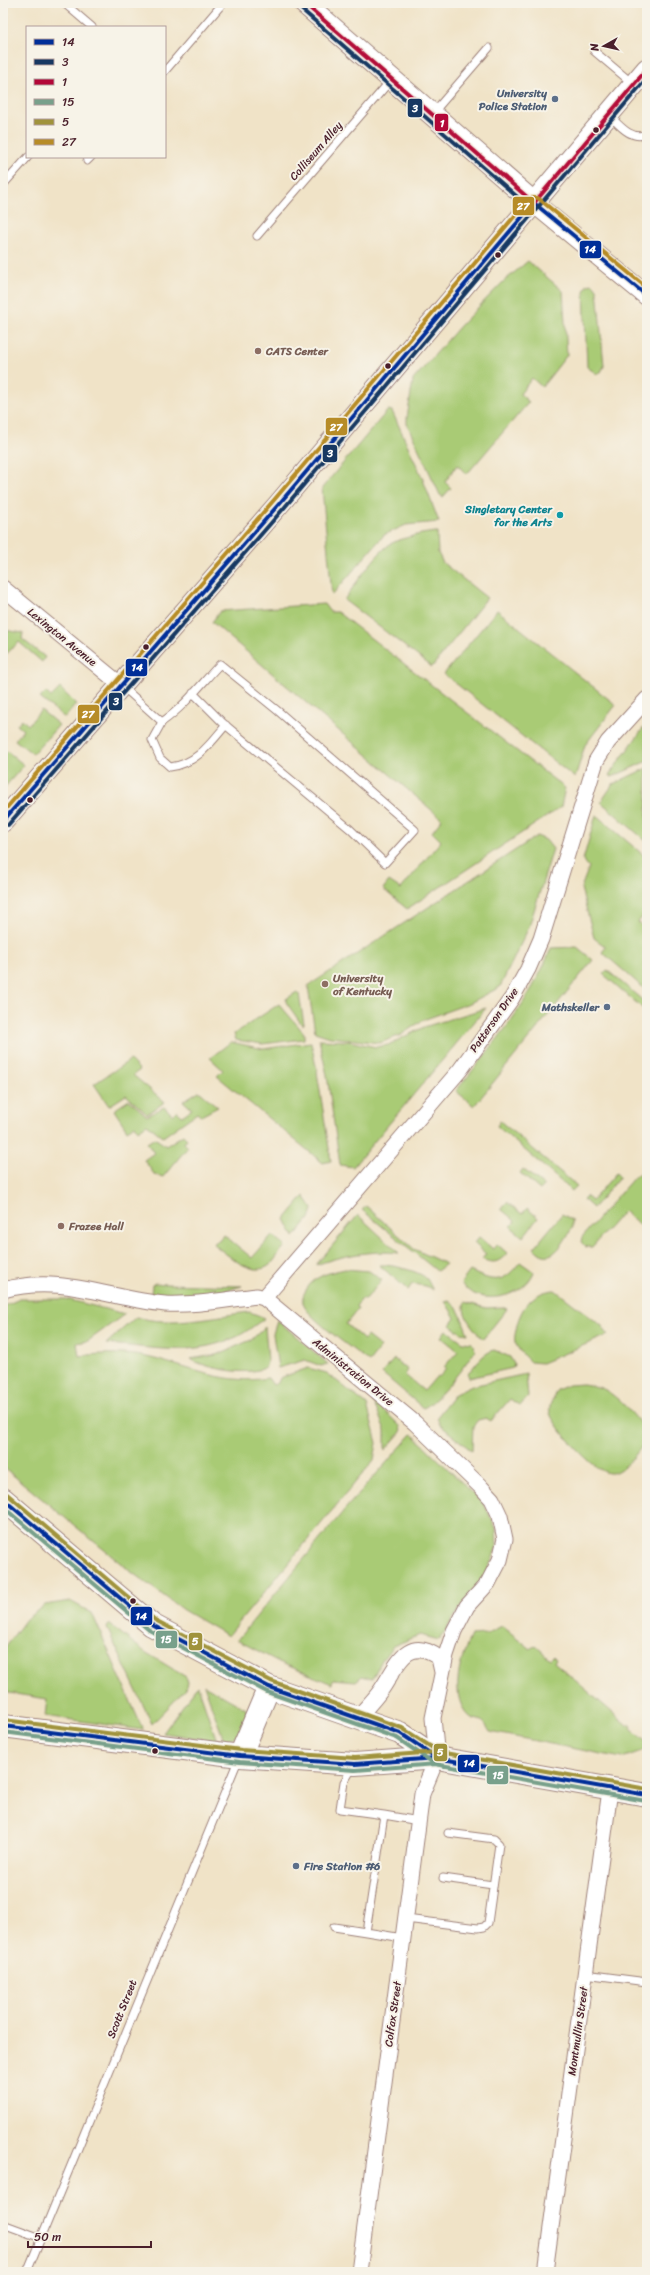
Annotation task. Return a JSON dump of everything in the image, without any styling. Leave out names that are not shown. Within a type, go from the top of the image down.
[{"type":"main road","points":[[304,3],[534,203]]},
{"type":"main road","points":[[3,821],[274,510],[647,69]]},
{"type":"main road","points":[[3,1499],[152,1625],[269,1687],[400,1733],[437,1758]]},
{"type":"main road","points":[[240,1756],[269,1687]]},
{"type":"main road","points":[[3,1726],[240,1756],[355,1764],[437,1758],[610,1790],[647,1795]]},
{"type":"street","points":[[534,203],[647,296]]},
{"type":"street","name":"Lexington Avenue","points":[[3,588],[121,685]]},
{"type":"street","name":"Patterson Drive","points":[[264,1298],[460,1070],[512,998],[528,970],[541,939],[596,761],[608,742],[647,699]]},
{"type":"street","points":[[3,1290],[38,1283],[60,1284],[167,1304],[257,1296],[264,1298]]},
{"type":"street","name":"Administration Drive","points":[[264,1298],[404,1414],[467,1472],[492,1499],[500,1516],[505,1539],[500,1560],[488,1583],[467,1606],[454,1631],[442,1673],[433,1718],[437,1758]]},
{"type":"street","points":[[357,1718],[381,1691],[402,1657],[412,1650],[424,1650],[436,1655],[439,1658],[442,1673]]},
{"type":"street","name":"Colfax Street","points":[[359,2272],[422,1794],[437,1758]]},
{"type":"street","name":"Montmullin Street","points":[[545,2272],[610,1790]]},
{"type":"lane","points":[[64,3],[91,26]]},
{"type":"lane","points":[[166,70],[223,3]]},
{"type":"lane","points":[[432,114],[488,48]]},
{"type":"lane","points":[[594,50],[634,84]]},
{"type":"lane","name":"Colliseum Alley","points":[[257,236],[392,79]]},
{"type":"lane","points":[[608,115],[626,132],[636,135],[647,134]]},
{"type":"lane","points":[[3,185],[27,158]]},
{"type":"lane","points":[[193,693],[226,725],[350,829],[385,863],[415,830],[278,711],[220,664],[171,716],[162,722],[152,740],[160,758],[170,767],[182,765],[205,751],[226,725]]},
{"type":"lane","points":[[121,685],[162,722]]},
{"type":"lane","name":"Scott Street","points":[[27,2272],[240,1756]]},
{"type":"lane","points":[[355,1764],[344,1782],[340,1809],[419,1821]]},
{"type":"lane","points":[[366,1932],[384,1815]]},
{"type":"lane","points":[[406,1919],[484,1928],[488,1923],[499,1844],[497,1840],[448,1832]]},
{"type":"lane","points":[[443,1878],[494,1885]]},
{"type":"lane","points":[[334,1927],[403,1938]]},
{"type":"lane","points":[[585,1974],[647,1982]]},
{"type":"lane","points":[[3,2224],[41,2238]]},
{"type":"green space","points":[[528,261],[563,291],[567,355],[542,387],[532,378],[520,394],[529,402],[467,474],[457,465],[445,482],[451,488],[443,497],[440,495],[407,424],[413,380],[460,326],[503,282]]},
{"type":"green space","points":[[593,284],[597,289],[604,366],[601,372],[597,374],[587,367],[584,291],[587,285]]},
{"type":"green space","points":[[388,410],[392,411],[422,477],[439,522],[406,525],[384,535],[332,595],[322,488]]},
{"type":"green space","points":[[437,532],[438,553],[443,563],[487,598],[432,667],[344,600],[366,569],[386,547],[408,537]]},
{"type":"green space","points":[[324,604],[330,612],[337,612],[565,788],[561,807],[407,909],[383,889],[389,881],[401,889],[441,841],[432,832],[442,819],[212,622],[220,611]]},
{"type":"green space","points":[[497,610],[616,705],[585,745],[575,778],[444,674]]},
{"type":"green space","points":[[3,630],[23,633],[22,639],[45,657],[42,662],[19,642],[3,657]]},
{"type":"green space","points":[[60,688],[76,704],[65,718],[40,698],[46,692],[51,697]]},
{"type":"green space","points":[[41,710],[59,725],[33,754],[15,740],[23,730],[17,725],[22,719],[28,725]]},
{"type":"green space","points":[[647,723],[647,761],[612,777],[609,775]]},
{"type":"green space","points":[[7,751],[24,765],[3,789],[3,755]]},
{"type":"green space","points":[[647,768],[647,842],[601,802],[613,784]]},
{"type":"green space","points":[[596,815],[647,858],[647,912],[638,922],[647,930],[647,991],[602,952],[606,947],[594,938],[581,888],[589,867],[583,860]]},
{"type":"green space","points":[[537,836],[546,840],[553,849],[529,927],[500,987],[470,1003],[423,1020],[401,1035],[380,1043],[330,1037],[315,1032],[308,986]]},
{"type":"green space","points":[[577,947],[593,960],[474,1106],[456,1091],[496,1041],[533,987],[551,948]]},
{"type":"green space","points":[[607,970],[647,1004],[647,1012],[603,974]]},
{"type":"green space","points":[[297,992],[299,994],[304,1024],[302,1025],[286,1002],[286,999]]},
{"type":"green space","points":[[279,1004],[304,1033],[304,1039],[262,1044],[236,1040],[234,1034]]},
{"type":"green space","points":[[486,1008],[353,1167],[340,1165],[327,1075],[319,1040],[348,1041],[376,1047],[388,1045],[424,1027]]},
{"type":"green space","points":[[231,1042],[263,1049],[311,1042],[331,1161],[323,1163],[217,1076],[223,1070],[210,1058]]},
{"type":"green space","points":[[130,1060],[140,1070],[133,1075],[165,1102],[147,1114],[126,1095],[109,1106],[94,1084]]},
{"type":"green space","points":[[199,1091],[218,1107],[201,1116],[197,1113],[163,1137],[147,1124],[138,1130],[135,1125],[127,1130],[114,1110],[129,1100],[147,1116],[164,1107],[173,1115],[177,1111],[182,1116],[192,1109],[183,1101]]},
{"type":"green space","points":[[500,1121],[577,1186],[572,1191],[497,1126]]},
{"type":"green space","points":[[183,1135],[187,1139],[184,1143],[188,1147],[163,1177],[154,1174],[144,1160],[154,1153],[147,1143],[155,1138],[166,1146]]},
{"type":"green space","points":[[523,1169],[544,1186],[540,1190],[520,1173]]},
{"type":"green space","points":[[616,1173],[620,1177],[593,1208],[583,1199],[586,1196],[592,1201]]},
{"type":"green space","points":[[641,1173],[647,1177],[647,1231],[624,1211],[592,1247],[586,1247],[581,1242],[582,1237],[636,1175]]},
{"type":"green space","points":[[304,1196],[313,1209],[311,1216],[294,1237],[285,1219]]},
{"type":"green space","points":[[507,1202],[522,1214],[527,1208],[538,1218],[523,1237],[511,1227],[515,1221],[501,1209]]},
{"type":"green space","points":[[366,1206],[414,1249],[446,1264],[437,1271],[362,1210]]},
{"type":"green space","points":[[562,1214],[572,1220],[572,1228],[561,1246],[556,1251],[546,1255],[540,1253],[534,1248]]},
{"type":"green space","points":[[358,1215],[399,1253],[378,1252],[357,1254],[336,1258],[316,1265]]},
{"type":"green space","points":[[223,1234],[252,1258],[272,1235],[285,1246],[271,1264],[264,1268],[257,1269],[241,1264],[213,1244],[220,1239]]},
{"type":"green space","points":[[479,1237],[493,1249],[497,1244],[507,1253],[496,1262],[489,1262],[482,1259],[486,1254],[474,1243]]},
{"type":"green space","points":[[520,1262],[534,1272],[529,1281],[521,1288],[500,1297],[478,1295],[469,1291],[461,1283],[470,1271],[491,1279],[503,1278],[508,1275]]},
{"type":"green space","points":[[379,1265],[397,1267],[418,1273],[427,1279],[433,1290],[426,1286],[412,1284],[408,1290]]},
{"type":"green space","points":[[345,1269],[369,1271],[382,1280],[365,1300],[363,1298],[356,1306],[358,1309],[346,1324],[364,1340],[367,1336],[381,1347],[369,1362],[332,1334],[313,1317],[303,1303],[304,1294],[317,1278]]},
{"type":"green space","points":[[155,1283],[242,1286],[196,1296],[163,1297],[151,1295],[152,1285]]},
{"type":"green space","points":[[555,1290],[602,1326],[608,1335],[542,1363],[530,1362],[519,1350],[515,1342],[520,1315],[528,1302],[540,1294]]},
{"type":"green space","points":[[20,1299],[66,1299],[125,1314],[88,1341],[77,1343],[79,1356],[108,1354],[136,1355],[225,1378],[253,1380],[268,1378],[273,1385],[278,1383],[280,1378],[308,1368],[327,1373],[367,1405],[377,1443],[374,1460],[228,1636],[183,1610],[130,1571],[3,1467],[3,1306]]},
{"type":"green space","points":[[449,1300],[459,1311],[468,1334],[461,1333],[450,1325],[455,1318],[445,1301]]},
{"type":"green space","points":[[465,1302],[486,1308],[502,1307],[507,1309],[483,1339],[472,1327],[466,1317],[464,1307]]},
{"type":"green space","points":[[250,1312],[265,1318],[238,1336],[217,1344],[186,1349],[170,1349],[106,1344],[136,1317],[149,1320],[178,1321]]},
{"type":"green space","points":[[277,1320],[328,1364],[321,1366],[305,1360],[278,1368],[273,1334]]},
{"type":"green space","points":[[265,1327],[268,1360],[265,1368],[248,1371],[227,1370],[207,1366],[190,1359],[216,1355],[251,1340]]},
{"type":"green space","points":[[446,1330],[463,1342],[472,1343],[475,1350],[459,1373],[443,1391],[423,1408],[382,1373],[394,1359],[408,1370],[405,1375],[424,1391],[437,1376],[439,1377],[446,1369],[444,1367],[458,1351],[441,1337]]},
{"type":"green space","points":[[494,1350],[510,1357],[514,1364],[513,1368],[469,1378],[468,1374],[480,1360],[486,1354]]},
{"type":"green space","points":[[526,1374],[528,1396],[520,1406],[510,1399],[491,1421],[486,1418],[478,1420],[473,1426],[472,1451],[440,1425],[437,1417],[455,1394],[472,1386]]},
{"type":"green space","points":[[583,1384],[601,1388],[614,1396],[636,1418],[646,1434],[647,1440],[625,1466],[615,1473],[603,1471],[585,1457],[559,1428],[550,1413],[551,1404],[557,1390],[569,1385]]},
{"type":"green space","points":[[372,1399],[400,1426],[401,1432],[385,1450],[385,1430]]},
{"type":"green space","points":[[412,1434],[484,1504],[496,1528],[497,1547],[485,1577],[471,1592],[439,1640],[420,1635],[393,1646],[382,1660],[372,1679],[362,1676],[356,1681],[333,1679],[332,1684],[279,1662],[237,1640],[346,1508]]},
{"type":"green space","points":[[70,1601],[92,1613],[143,1730],[45,1716],[47,1699],[3,1692],[3,1650],[26,1619],[45,1605]]},
{"type":"green space","points":[[109,1624],[145,1652],[186,1677],[188,1682],[186,1689],[152,1724],[107,1628]]},
{"type":"green space","points":[[502,1626],[531,1649],[535,1645],[550,1659],[553,1656],[556,1659],[554,1662],[628,1726],[629,1724],[632,1726],[631,1729],[645,1741],[647,1740],[647,1749],[622,1758],[490,1732],[483,1722],[469,1716],[463,1708],[459,1698],[458,1687],[460,1665],[467,1644],[471,1635],[486,1634]]},
{"type":"green space","points":[[204,1685],[246,1709],[247,1715],[245,1725],[235,1737],[224,1740]]},
{"type":"green space","points":[[198,1686],[217,1741],[163,1733],[195,1689]]},
{"type":"transit line","name":"1","points":[[304,3],[534,203]]},
{"type":"transit line","name":"3","points":[[300,8],[530,208]]},
{"type":"transit line","name":"1","points":[[534,203],[647,69]]},
{"type":"transit line","name":"3","points":[[8,825],[284,508],[647,78]]},
{"type":"transit line","name":"27","points":[[3,812],[274,500],[530,198],[538,198],[647,288]]},
{"type":"transit line","name":"14","points":[[534,203],[647,296]]},
{"type":"transit line","name":"14","points":[[3,821],[279,504],[534,203]]},
{"type":"transit line","name":"5","points":[[7,1494],[155,1620],[271,1681],[402,1728],[439,1752],[647,1789]]},
{"type":"transit line","name":"14","points":[[3,1499],[152,1625],[269,1687],[400,1733],[437,1758],[647,1795]]},
{"type":"transit line","name":"15","points":[[3,1507],[149,1630],[267,1692],[397,1738],[435,1764],[646,1801]]},
{"type":"transit line","name":"5","points":[[4,1720],[241,1750],[355,1758],[437,1752],[447,1754]]},
{"type":"transit line","name":"14","points":[[3,1726],[240,1756],[355,1764],[437,1758],[446,1760]]},
{"type":"transit line","name":"15","points":[[3,1732],[240,1762],[355,1770],[437,1764],[445,1766]]},
{"type":"place","name":"University Police Station","points":[[555,99]]},
{"type":"place","name":"CATS Center","points":[[258,351]]},
{"type":"place","name":"Singletary Center for the Arts","points":[[560,515]]},
{"type":"place","name":"University of Kentucky","points":[[325,984]]},
{"type":"place","name":"Mathskeller","points":[[607,1007]]},
{"type":"place","name":"Frazee Hall","points":[[61,1226]]},
{"type":"place","name":"Fire Station #6","points":[[296,1866]]}]
